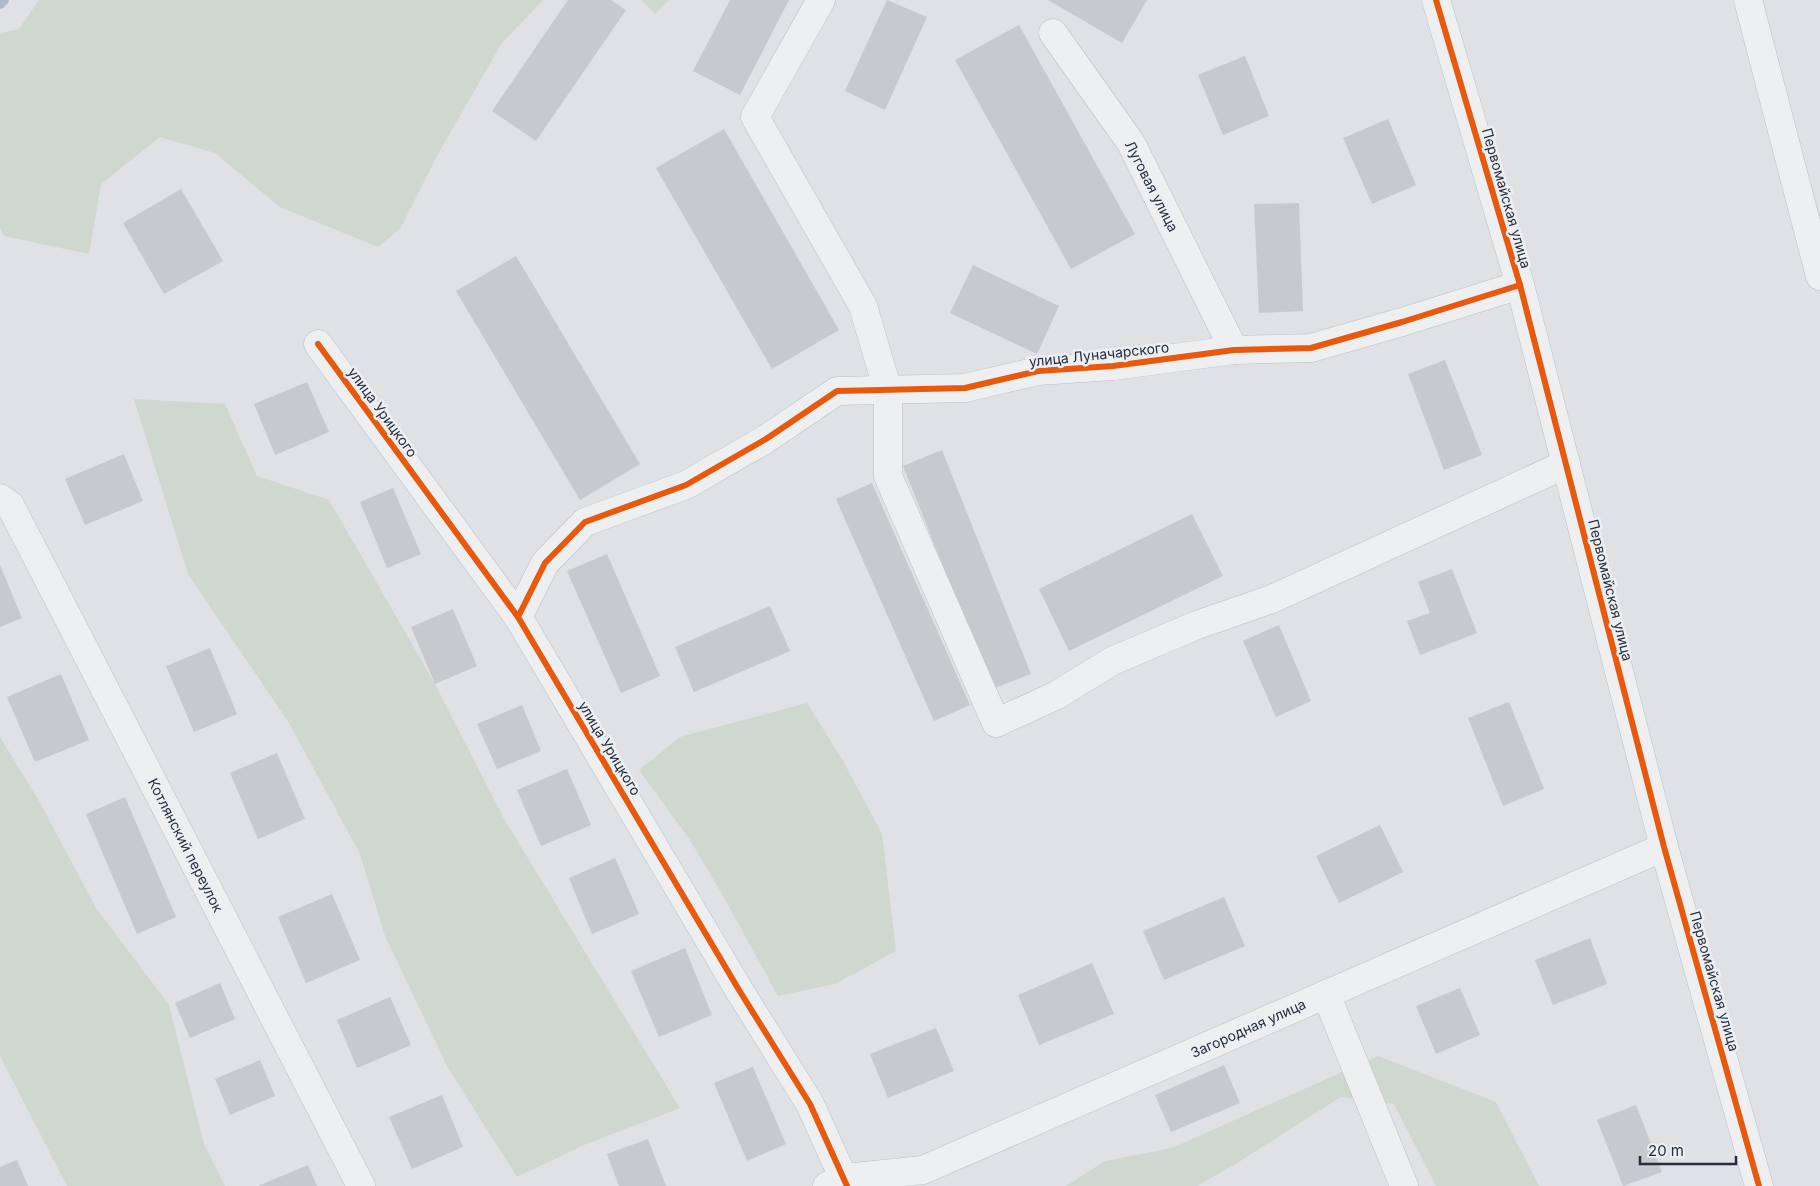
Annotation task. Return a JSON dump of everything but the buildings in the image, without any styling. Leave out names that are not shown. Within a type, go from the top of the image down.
[{"type":"street","points":[[821,0],[755,117],[862,306],[888,391],[888,476],[996,723],[1057,695],[1112,661],[1197,625],[1272,599],[1566,464]]},
{"type":"street","name":"Первомайская улица","points":[[1436,0],[1520,285],[1664,847],[1759,1186]]},
{"type":"street","points":[[1748,0],[1820,276]]},
{"type":"street","name":"Луговая улица","points":[[1053,33],[1131,143],[1234,350]]},
{"type":"street","name":"улица Луначарского","points":[[518,618],[545,563],[585,522],[686,485],[766,439],[837,391],[965,388],[1038,371],[1113,366],[1234,350],[1311,348],[1520,285]]},
{"type":"street","name":"улица Урицкого","points":[[318,344],[518,618],[739,990],[810,1104],[839,1183]]},
{"type":"street","name":"Котлянский переулок","points":[[5,502],[361,1186]]},
{"type":"street","name":"Загородная улица","points":[[839,1183],[922,1170],[1664,847]]},
{"type":"street","points":[[1326,994],[1404,1186]]},
{"type":"shaded area","points":[[39,0],[543,0],[502,43],[438,154],[400,229],[378,247],[280,207],[215,153],[160,137],[101,184],[89,254],[4,236],[0,228],[0,33],[19,29]]},
{"type":"shaded area","points":[[641,0],[669,0],[655,14]]},
{"type":"shaded area","points":[[134,399],[225,404],[257,476],[329,500],[435,684],[503,817],[680,1108],[584,1145],[517,1177],[448,1068],[385,936],[360,854],[289,723],[188,574]]},
{"type":"shaded area","points":[[807,703],[842,759],[882,834],[896,951],[835,984],[778,996],[690,840],[639,770],[680,737]]},
{"type":"shaded area","points":[[0,737],[39,801],[96,908],[169,1005],[204,1144],[225,1186],[67,1186],[0,1056]]},
{"type":"shaded area","points":[[1378,1056],[1496,1102],[1539,1186],[1436,1186],[1394,1104],[1341,1097],[1234,1165],[1197,1186],[1066,1186],[1105,1161],[1172,1148]]},
{"type":"waterway","points":[[0,4],[4,0]]},
{"type":"cycle path","points":[[1436,0],[1520,285],[1664,847],[1759,1186]]},
{"type":"cycle path","points":[[518,617],[545,563],[585,522],[686,485],[766,439],[837,391],[965,388],[1038,371],[1113,366],[1234,350],[1311,348],[1520,285]]},
{"type":"cycle path","points":[[318,344],[518,617],[739,990],[810,1104],[847,1186]]}]
